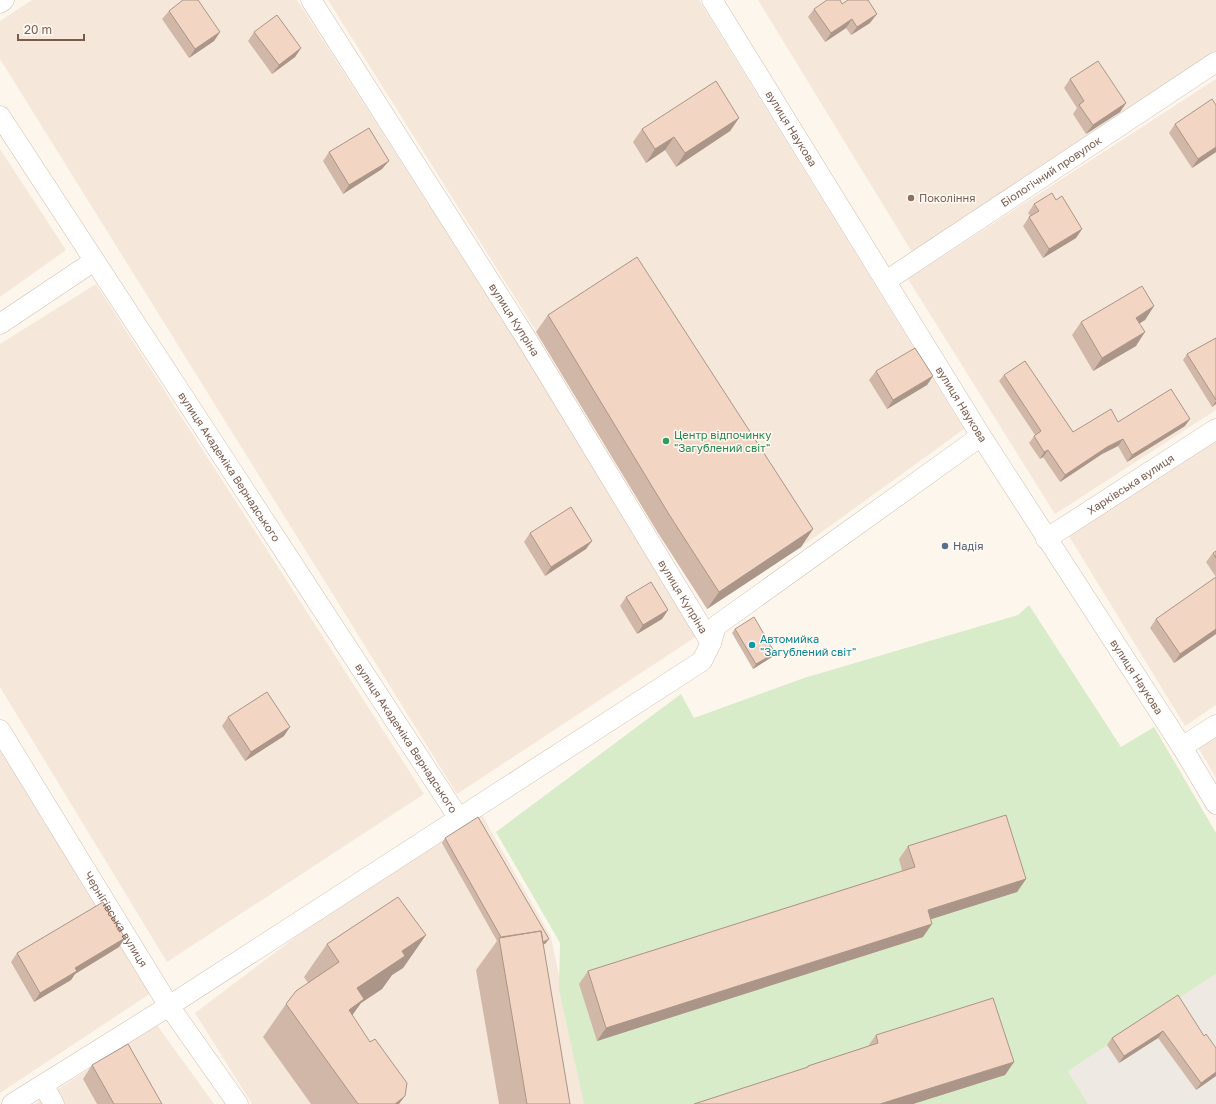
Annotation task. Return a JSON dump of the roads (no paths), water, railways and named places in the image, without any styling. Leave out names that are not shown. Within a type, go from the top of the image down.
[{"type":"street","points":[[0,3],[4,0]]},
{"type":"street","name":"вулиця Купріна","points":[[311,0],[526,338],[711,643]]},
{"type":"street","name":"вулиця Наукова","points":[[712,0],[1046,539],[1182,747],[1216,804]]},
{"type":"street","name":"Біологічний провулок","points":[[886,281],[1216,62]]},
{"type":"street","name":"вулиця Академіка Вернадського","points":[[0,116],[458,817]]},
{"type":"street","points":[[0,324],[94,261]]},
{"type":"street","name":"Харківська вулиця","points":[[1046,539],[1216,429]]},
{"type":"street","points":[[12,1104],[169,1006],[702,660],[711,643],[716,626],[982,436]]},
{"type":"street","points":[[1182,747],[1216,725]]},
{"type":"street","name":"Чернігівська вулиця","points":[[0,730],[169,1006],[238,1104]]},
{"type":"street","points":[[42,1085],[54,1104]]},
{"type":"place","name":"Покоління","points":[[911,198]]},
{"type":"place","name":"Центр відпочинку \"Загублений світ\"","points":[[666,441]]},
{"type":"place","name":"Надія","points":[[945,546]]},
{"type":"place","name":"Автомийка \"Загублений світ\"","points":[[752,645]]}]
